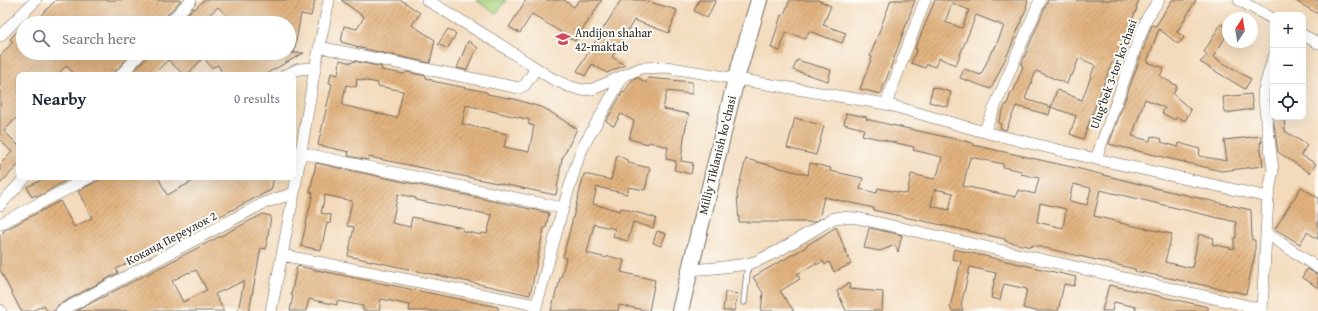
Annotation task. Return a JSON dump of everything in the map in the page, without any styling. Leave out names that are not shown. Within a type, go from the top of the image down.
[{"type":"main road","name":"Milliy Tiklanish ko'chasi","points":[[680,311],[736,79],[759,0]]},
{"type":"street","points":[[20,16],[36,0]]},
{"type":"street","points":[[176,16],[191,0]]},
{"type":"street","points":[[271,311],[294,192],[315,68],[329,0]]},
{"type":"street","points":[[427,0],[536,68],[568,86],[582,90],[593,89],[640,68],[666,68],[886,104],[984,132],[1096,159],[1268,197]]},
{"type":"street","points":[[886,104],[925,0]]},
{"type":"street","points":[[984,132],[1040,0]]},
{"type":"street","name":"Ulug‘bek 3-tor koʻchasi","points":[[1096,159],[1147,18],[1159,0]]},
{"type":"street","points":[[1239,0],[1270,17]]},
{"type":"street","points":[[0,36],[16,20]]},
{"type":"street","points":[[1306,37],[1318,43]]},
{"type":"street","points":[[319,47],[518,88],[525,86],[536,68]]},
{"type":"street","points":[[124,72],[135,60]]},
{"type":"street","points":[[292,72],[299,69],[315,68]]},
{"type":"street","points":[[689,270],[748,264],[780,250],[832,219],[839,217],[857,218],[1262,310],[1268,197],[1273,170],[1263,93],[1270,68]]},
{"type":"street","points":[[282,255],[536,308],[563,208],[579,156],[623,76]]},
{"type":"street","points":[[301,153],[563,208]]},
{"type":"street","points":[[0,205],[23,180]]},
{"type":"street","points":[[0,224],[84,180]]},
{"type":"street","name":"Коканд Πереулок 2","points":[[61,311],[264,203],[294,192]]},
{"type":"street","points":[[1266,233],[1318,268]]},
{"type":"lane","points":[[744,302],[748,264]]},
{"type":"green space","points":[[476,0],[506,0],[496,14]]},
{"type":"building","points":[[56,0],[181,0],[166,16],[41,16]]},
{"type":"building","points":[[204,0],[315,0],[311,16],[301,14],[296,42],[296,16],[228,16],[218,7],[208,16],[186,16],[193,8],[195,9]]},
{"type":"building","points":[[341,0],[401,0],[420,13],[412,25],[435,40],[430,63],[356,47],[341,42],[344,26],[357,29],[364,17]]},
{"type":"building","points":[[526,0],[564,0],[574,7],[579,0],[602,0],[575,41],[532,14],[520,33],[509,27]]},
{"type":"building","points":[[621,0],[643,0],[677,10],[669,33],[634,20],[612,57],[625,65],[607,73],[592,64],[585,76],[577,71]]},
{"type":"building","points":[[699,0],[716,0],[707,18],[694,11]]},
{"type":"building","points":[[790,0],[818,0],[831,6],[823,25],[846,33],[842,43],[809,31],[806,39],[786,32],[780,51],[771,48],[781,15],[783,16]]},
{"type":"building","points":[[891,0],[915,0],[881,94],[860,89],[872,57],[870,56]]},
{"type":"building","points":[[935,0],[1028,0],[1027,7],[1010,49],[991,89],[960,78],[964,69],[981,75],[1004,26],[976,15],[956,65],[939,58],[935,67],[927,64],[925,68],[911,63],[917,49],[915,49]],"holes":[[[952,3],[969,10],[962,28],[945,22]]]},
{"type":"building","points":[[1048,0],[1139,0],[1114,64],[1112,62],[1083,139],[1070,134],[1076,116],[1051,107],[1049,115],[1016,106],[1006,130],[1000,128],[1001,124],[998,123],[1005,105],[1007,105],[1011,92],[1013,93],[1023,66],[1021,65]],"holes":[[[1079,58],[1095,65],[1082,100],[1057,90],[1051,107],[1025,99],[1036,71],[1067,84]]]},
{"type":"building","points":[[1172,0],[1196,0],[1177,32],[1184,37],[1178,44],[1159,29],[1147,62],[1164,68],[1160,76],[1177,86],[1173,94],[1191,110],[1185,121],[1177,117],[1175,120],[1162,113],[1165,108],[1145,99],[1132,136],[1150,141],[1151,136],[1162,139],[1161,142],[1178,147],[1179,143],[1200,149],[1199,156],[1227,161],[1224,140],[1261,136],[1262,143],[1260,142],[1263,166],[1221,171],[1109,144],[1152,25],[1156,26]]},
{"type":"building","points":[[1294,0],[1318,0],[1318,14]]},
{"type":"building","points":[[1221,24],[1222,43],[1213,57],[1251,79],[1245,89],[1200,62],[1208,55],[1204,52]]},
{"type":"building","points":[[448,29],[456,34],[447,49],[438,44]]},
{"type":"building","points":[[16,33],[16,60],[125,60],[115,72],[73,72],[66,66],[60,72],[16,72],[16,118],[4,131],[16,143],[16,167],[0,184],[0,164],[12,152],[0,140],[0,56],[13,42],[10,39]]},
{"type":"building","points":[[468,41],[478,48],[473,55],[467,70],[457,68]]},
{"type":"building","points":[[296,53],[304,53],[296,57]]},
{"type":"building","points":[[144,60],[168,60],[156,72],[133,72]]},
{"type":"building","points":[[168,60],[201,60],[190,72],[181,72]]},
{"type":"building","points":[[206,60],[291,60],[269,72],[222,72],[218,65],[211,68]]},
{"type":"building","points":[[340,60],[352,63],[353,61],[382,67],[381,70],[405,74],[406,72],[426,76],[426,78],[432,81],[487,92],[487,94],[514,99],[544,108],[577,129],[562,159],[556,195],[369,157],[368,160],[348,156],[349,152],[318,145],[332,84],[329,83],[331,73],[338,75]],"holes":[[[357,79],[378,83],[378,86],[403,91],[397,118],[342,105],[346,85],[356,87]],[[466,105],[530,120],[528,124],[534,126],[529,152],[504,147],[507,134],[462,124]]]},
{"type":"building","points":[[797,60],[831,70],[828,81],[793,70]]},
{"type":"building","points":[[637,77],[646,83],[648,78],[692,82],[692,94],[667,91],[663,109],[689,114],[681,161],[693,163],[691,174],[674,170],[676,161],[666,159],[668,147],[629,139],[634,121],[621,114],[614,126],[606,121],[623,92],[624,93],[632,80]]},
{"type":"building","points":[[933,87],[951,92],[948,107],[929,102]]},
{"type":"building","points":[[1251,94],[1253,109],[1225,113],[1223,97]]},
{"type":"building","points":[[846,113],[867,117],[866,119],[973,143],[973,145],[1251,210],[1252,240],[1255,240],[1255,254],[1246,294],[1135,271],[1135,269],[1032,245],[1031,247],[1005,241],[1005,239],[873,210],[874,208],[824,197],[819,219],[814,222],[739,222],[737,193],[746,159],[808,175],[810,163],[831,168],[830,171],[863,178],[860,189],[877,193],[878,188],[907,194],[911,174],[934,179],[938,173],[942,157],[913,150],[914,147],[862,135],[864,129],[844,124]],"holes":[[[970,157],[1003,164],[1003,167],[1022,171],[1021,174],[1039,178],[1035,194],[1018,190],[1016,197],[963,186]],[[1073,184],[1091,188],[1087,205],[1069,201]],[[935,189],[953,193],[949,210],[931,206]],[[1100,190],[1236,222],[1234,249],[1212,244],[1214,238],[1199,234],[1192,268],[1165,262],[1172,234],[1094,216]],[[1040,203],[1066,209],[1063,228],[1037,222]]]},
{"type":"building","points":[[795,118],[824,126],[816,155],[787,148]]},
{"type":"building","points":[[1273,120],[1284,120],[1285,131],[1307,145],[1301,155],[1316,164],[1310,173],[1278,152]]},
{"type":"building","points":[[617,155],[629,161],[628,163],[650,168],[645,190],[629,187],[627,194],[597,187],[593,204],[620,211],[621,208],[656,218],[653,228],[633,222],[628,241],[613,237],[615,229],[594,224],[587,253],[624,260],[621,272],[655,280],[649,311],[619,305],[618,311],[551,311],[566,258],[563,257],[584,174],[611,180]]},
{"type":"building","points":[[316,163],[549,213],[546,228],[544,228],[530,295],[348,256],[354,227],[347,226],[352,201],[325,195],[321,213],[331,215],[330,224],[327,223],[321,250],[301,246],[313,193],[310,192]],"holes":[[[398,194],[416,198],[416,200],[492,215],[487,234],[482,233],[481,235],[463,231],[463,228],[412,217],[410,227],[392,223]]]},
{"type":"building","points":[[41,180],[67,180],[37,197],[36,195],[32,197],[27,187]]},
{"type":"building","points":[[99,180],[160,180],[167,195],[195,180],[273,180],[271,190],[116,269],[118,273],[58,305],[54,311],[47,311],[44,305],[32,311],[21,311],[0,270],[0,235],[4,233],[3,231],[60,201],[74,227],[92,218],[78,191]]},
{"type":"building","points":[[1301,187],[1318,198],[1318,239],[1307,232],[1300,244],[1275,229]]},
{"type":"building","points":[[263,214],[271,216],[266,249],[261,248],[249,311],[238,311],[244,281],[215,294],[224,311],[76,311]],"holes":[[[196,270],[207,290],[183,302],[172,281]]]},
{"type":"building","points":[[836,227],[851,264],[834,272],[829,262],[825,265],[823,261],[816,265],[816,263],[797,274],[800,279],[780,291],[794,311],[761,311],[763,293],[753,277],[806,247]]},
{"type":"building","points":[[869,228],[902,235],[898,252],[895,245],[880,251],[864,248]]},
{"type":"building","points":[[657,231],[666,234],[661,246],[653,243]]},
{"type":"building","points":[[954,249],[1076,277],[1074,286],[1064,284],[1058,311],[1035,311],[1023,308],[1027,289],[1004,284],[1000,300],[991,298],[996,273],[970,267],[961,305],[963,311],[952,311],[950,307],[961,261],[952,259]]},
{"type":"building","points":[[297,266],[498,307],[498,311],[409,311],[410,305],[381,299],[379,311],[363,311],[363,306],[337,301],[337,305],[309,299],[306,311],[290,311],[293,296],[291,295]]},
{"type":"building","points":[[1307,269],[1318,275],[1318,288],[1302,277]]},
{"type":"building","points":[[850,283],[849,289],[883,292],[882,311],[846,311],[837,291]]},
{"type":"building","points":[[1109,285],[1208,307],[1208,311],[1135,311],[1136,307],[1114,302],[1112,311],[1102,311]]},
{"type":"building","points":[[725,292],[738,294],[734,311],[723,311]]},
{"type":"place","name":"Andijon shahar 42-maktab","points":[[563,39]]}]
